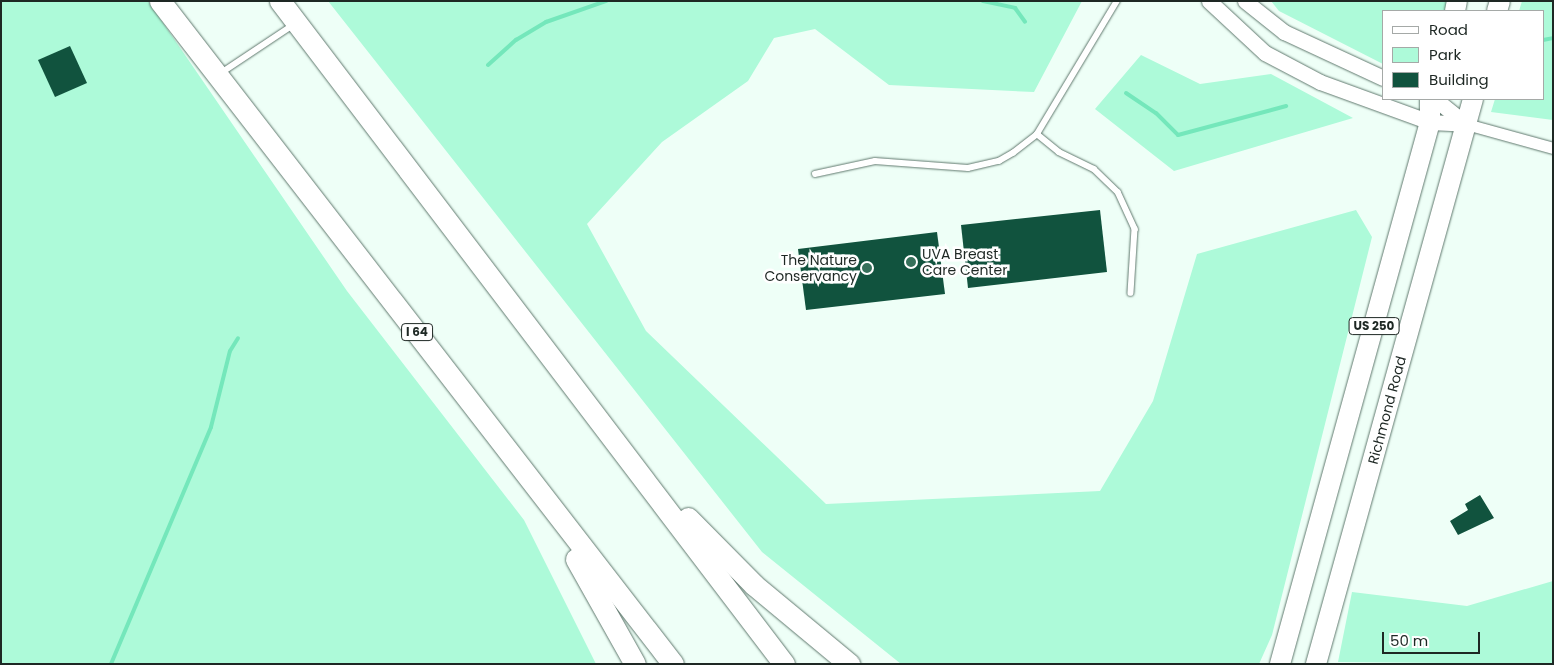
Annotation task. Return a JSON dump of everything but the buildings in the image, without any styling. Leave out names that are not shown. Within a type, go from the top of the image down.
[{"type":"highway","name":"I 64","points":[[160,1],[673,664]]},
{"type":"highway","points":[[280,1],[784,664]]},
{"type":"highway","name":"US 250","points":[[1280,664],[1430,122],[1430,100]]},
{"type":"highway","name":"Richmond Road","points":[[1320,661],[1473,100]]},
{"type":"highway","points":[[458,385],[586,574],[635,664]]},
{"type":"highway","points":[[591,409],[625,439],[667,494],[747,578],[849,664]]},
{"type":"highway","points":[[1290,628],[1294,664]]},
{"type":"street","points":[[1210,1],[1243,35],[1284,65],[1430,122],[1466,124],[1553,148]]},
{"type":"street","points":[[1246,1],[1284,32],[1382,78]]},
{"type":"street","points":[[1436,100],[1466,124]]},
{"type":"lane","points":[[815,174],[875,160],[968,168],[985,165],[1014,153],[1037,134],[1117,1]]},
{"type":"lane","points":[[218,75],[296,23]]},
{"type":"lane","points":[[1037,134],[1059,152],[1094,169],[1118,192],[1135,229],[1131,294]]},
{"type":"green space","points":[[1,1],[148,1],[347,291],[524,520],[596,664],[1,664]]},
{"type":"green space","points":[[328,1],[1082,1],[1034,92],[889,85],[815,29],[774,38],[748,81],[662,142],[587,224],[646,331],[826,504],[1100,491],[1153,401],[1197,254],[1356,210],[1372,237],[1272,635],[1259,664],[901,664],[762,552]]},
{"type":"green space","points":[[1271,1],[1449,1],[1446,10],[1382,10],[1382,63],[1279,11]]},
{"type":"green space","points":[[1522,1],[1553,1],[1553,120],[1491,112],[1495,100],[1544,100],[1544,10],[1519,10]]},
{"type":"green space","points":[[1141,55],[1200,84],[1271,74],[1353,118],[1174,171],[1095,109]]},
{"type":"green space","points":[[1553,581],[1553,664],[1338,662],[1352,592],[1467,606]]},
{"type":"waterway","points":[[488,65],[516,40],[546,22],[606,1]]},
{"type":"waterway","points":[[983,1],[1015,8],[1025,22]]},
{"type":"waterway","points":[[1544,40],[1553,38]]},
{"type":"waterway","points":[[1126,93],[1156,113],[1178,135],[1286,106]]},
{"type":"waterway","points":[[111,664],[211,427],[230,351],[238,338]]},
{"type":"place","name":"UVA Breast Care Center","points":[[911,262]]},
{"type":"place","name":"The Nature Conservancy","points":[[867,268]]}]
